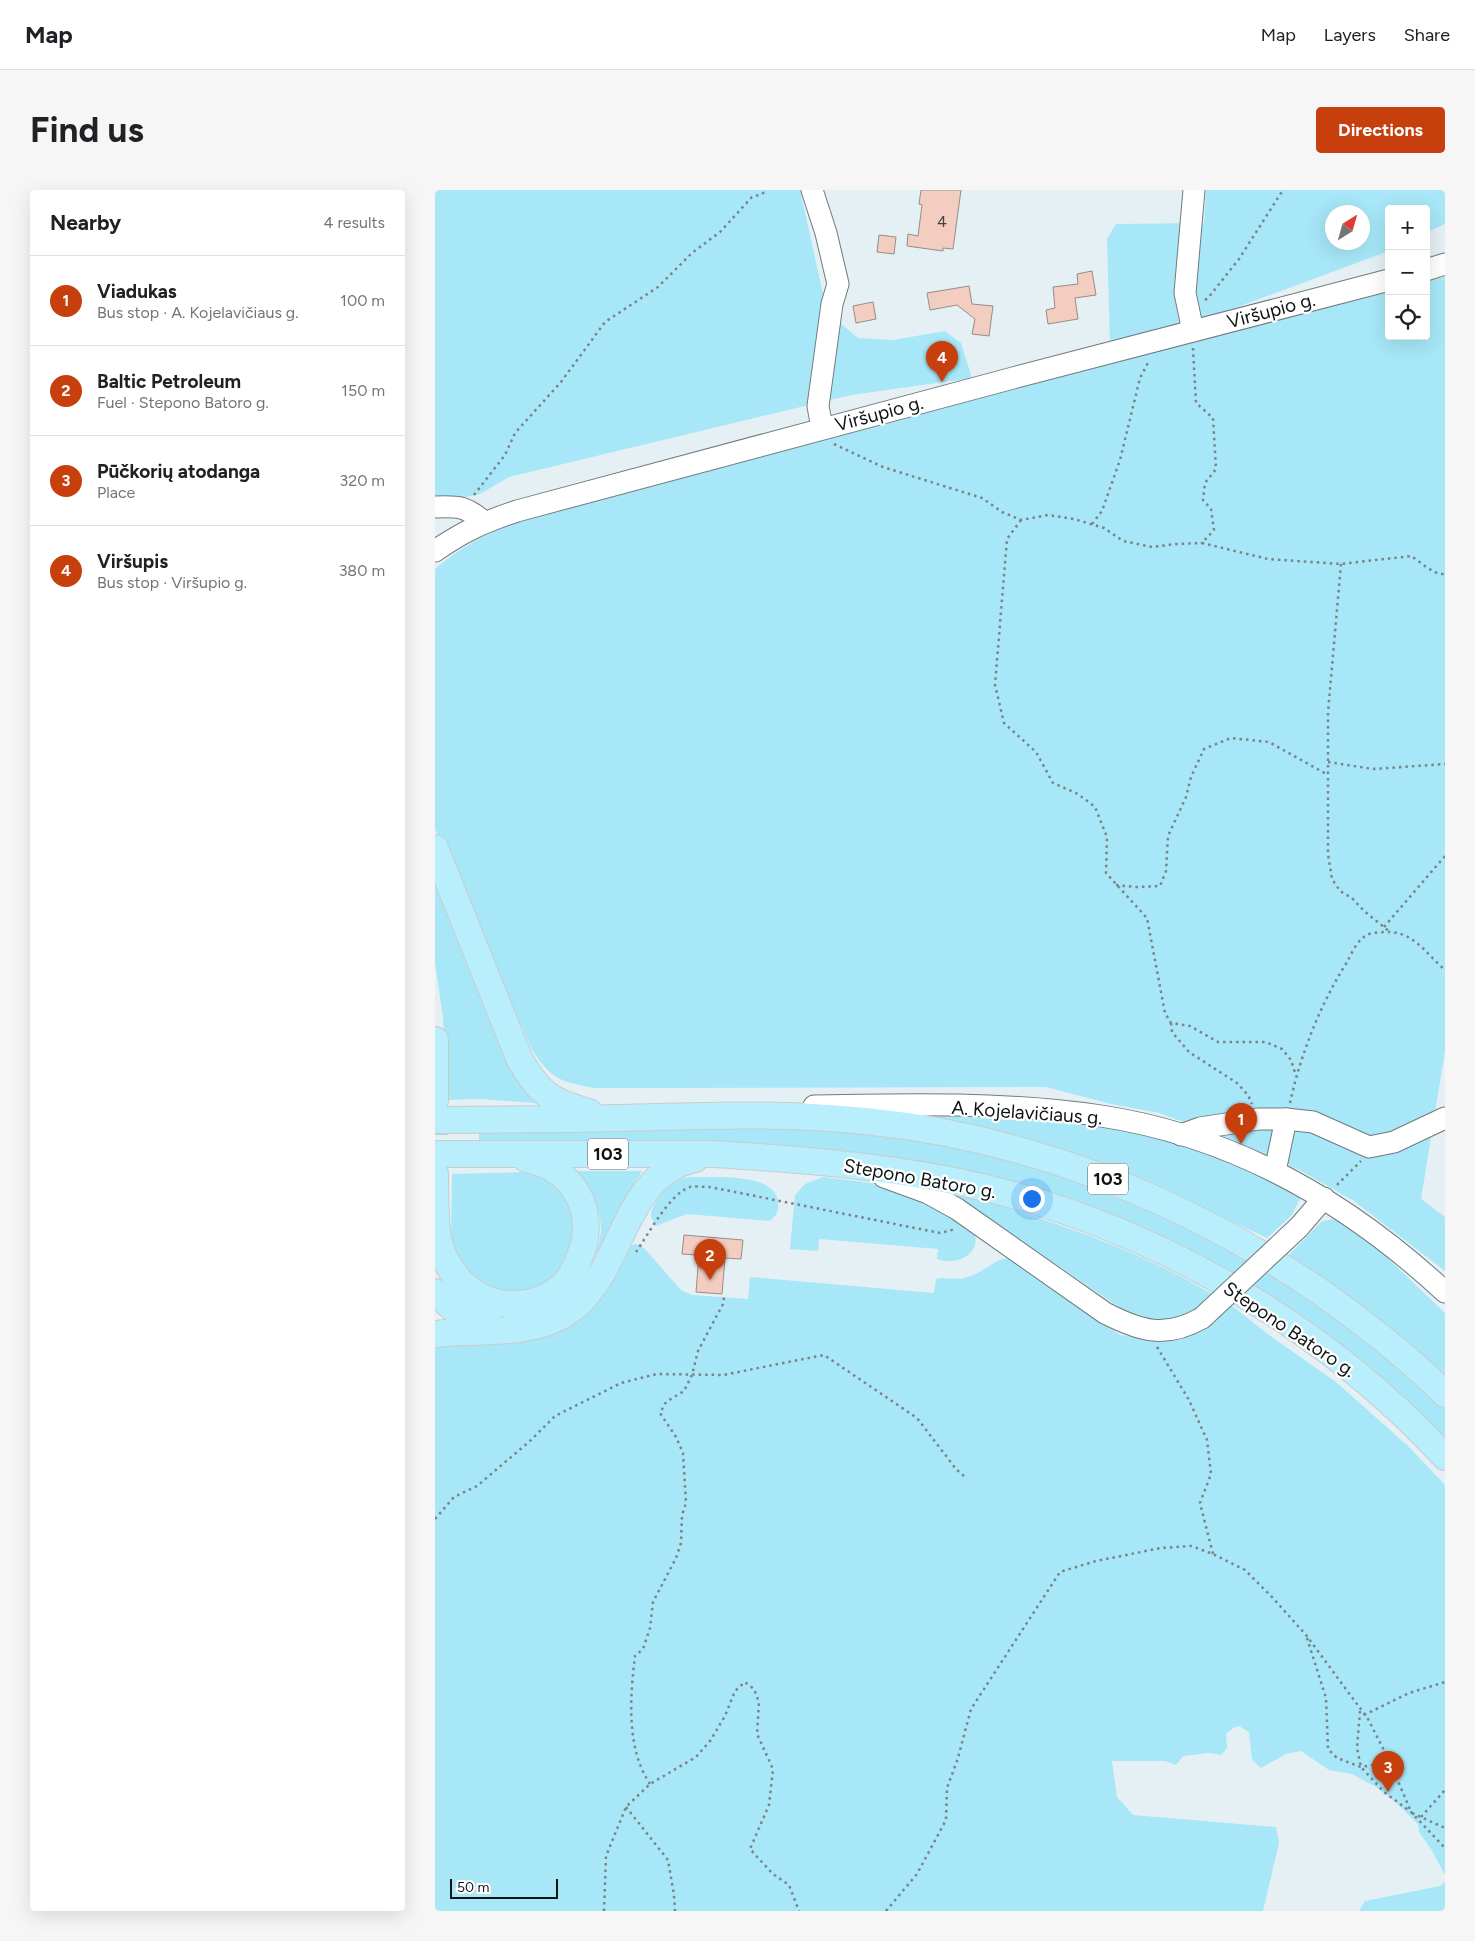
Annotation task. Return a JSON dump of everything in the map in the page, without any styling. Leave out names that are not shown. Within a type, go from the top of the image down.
[{"type":"main road","points":[[435,848],[519,1058],[529,1075],[546,1095],[563,1105],[611,1118]]},
{"type":"main road","points":[[435,1040],[435,1100]]},
{"type":"main road","name":"103","points":[[435,1120],[712,1115],[803,1116],[865,1120],[917,1127],[995,1144],[1062,1162],[1123,1184],[1169,1205],[1230,1235],[1295,1274],[1344,1308],[1385,1340],[1445,1394]]},
{"type":"main road","name":"Stepono Batoro g.","points":[[435,1154],[714,1154],[854,1165],[954,1181],[1006,1193],[1102,1224],[1159,1249],[1215,1278],[1260,1306],[1349,1368],[1388,1400],[1445,1457]]},
{"type":"main road","points":[[435,1174],[435,1212],[438,1239],[446,1261],[456,1276],[471,1291],[495,1303],[519,1304],[541,1300],[561,1287],[576,1268],[585,1245],[587,1221],[582,1201],[573,1186],[555,1170],[536,1161],[501,1154]]},
{"type":"main road","points":[[435,1334],[503,1330],[545,1323],[565,1314],[582,1300],[596,1283],[641,1197],[653,1180],[662,1172],[677,1165],[714,1154]]},
{"type":"main road","points":[[435,1292],[464,1317],[482,1326],[503,1330]]},
{"type":"street","points":[[812,190],[826,233],[838,284],[831,304],[818,406],[822,428]]},
{"type":"street","points":[[1193,331],[1185,293],[1194,190]]},
{"type":"street","points":[[1430,269],[1445,264]]},
{"type":"street","name":"Viršupio g.","points":[[435,551],[458,535],[484,522],[526,508],[1155,340],[1385,281]]},
{"type":"street","points":[[435,507],[457,506],[464,508],[471,511],[484,522]]},
{"type":"street","name":"A. Kojelavičiaus g.","points":[[712,1115],[794,1107],[886,1105],[1002,1108],[1048,1110],[1102,1116],[1181,1135],[1229,1151],[1329,1193],[1352,1216],[1411,1260],[1445,1292]]},
{"type":"street","points":[[1181,1135],[1201,1128],[1258,1119],[1286,1119],[1313,1122],[1369,1146],[1394,1142],[1445,1118]]},
{"type":"street","points":[[1275,1171],[1286,1119]]},
{"type":"street","points":[[854,1165],[928,1193],[969,1217],[1105,1313],[1130,1326],[1147,1330],[1177,1329],[1189,1326],[1202,1318],[1299,1227],[1329,1193]]},
{"type":"path","points":[[464,508],[505,455],[515,433],[561,382],[605,322],[658,287],[692,253],[720,232],[752,197],[762,194],[767,190]]},
{"type":"path","points":[[1187,304],[1198,303],[1208,298],[1244,251],[1283,190]]},
{"type":"path","points":[[1193,331],[1196,403],[1213,418],[1215,469],[1205,483],[1203,500],[1211,509],[1214,530],[1202,543]]},
{"type":"path","points":[[1092,524],[1102,511],[1120,460],[1140,378],[1149,361],[1155,340]]},
{"type":"path","points":[[822,428],[831,443],[883,467],[982,498],[1002,512],[1021,520],[1048,515],[1092,524],[1104,528],[1123,541],[1152,547],[1202,543],[1268,559],[1341,564],[1411,556],[1431,571],[1441,575],[1445,574]]},
{"type":"path","points":[[1021,520],[1007,539],[995,686],[1004,722],[1036,752],[1053,783],[1078,794],[1095,807],[1107,837],[1106,873],[1147,918],[1165,1013],[1171,1022],[1172,1032],[1189,1052],[1237,1084],[1248,1095],[1258,1119]]},
{"type":"path","points":[[1341,564],[1328,712],[1328,854],[1332,879],[1340,891],[1352,898],[1364,911],[1390,932],[1413,940],[1428,952],[1445,970]]},
{"type":"path","points":[[1116,885],[1135,887],[1160,886],[1166,871],[1168,836],[1186,797],[1191,777],[1204,749],[1231,738],[1269,742],[1328,775]]},
{"type":"path","points":[[1328,762],[1373,769],[1445,764]]},
{"type":"path","points":[[1384,927],[1445,856]]},
{"type":"path","points":[[1286,1119],[1295,1076],[1306,1045],[1333,984],[1358,943],[1368,934],[1390,932]]},
{"type":"path","points":[[1171,1022],[1190,1026],[1218,1042],[1266,1042],[1282,1049],[1291,1060],[1295,1076]]},
{"type":"path","points":[[1329,1193],[1355,1166]]},
{"type":"path","points":[[631,1259],[669,1205],[681,1192],[691,1187],[710,1187],[940,1233],[951,1232],[961,1227],[969,1217]]},
{"type":"path","points":[[650,1784],[641,1770],[633,1744],[631,1689],[635,1656],[643,1649],[650,1628],[653,1602],[676,1558],[681,1543],[681,1516],[686,1503],[683,1453],[659,1413],[665,1402],[683,1391],[692,1374],[698,1351],[723,1304],[724,1297]]},
{"type":"path","points":[[1147,1330],[1189,1400],[1207,1440],[1211,1474],[1200,1503],[1213,1554]]},
{"type":"path","points":[[435,1519],[454,1497],[477,1486],[530,1441],[555,1416],[621,1383],[657,1374],[723,1375],[824,1355],[917,1418],[956,1470],[965,1477]]},
{"type":"path","points":[[886,1911],[917,1874],[946,1820],[947,1788],[959,1758],[971,1709],[1060,1572],[1096,1561],[1161,1548],[1191,1546],[1213,1554],[1245,1570],[1306,1635],[1367,1719],[1390,1762],[1411,1812],[1445,1828]]},
{"type":"path","points":[[1306,1635],[1326,1698],[1328,1749],[1337,1758],[1361,1767],[1384,1792],[1411,1812],[1445,1848]]},
{"type":"path","points":[[603,1911],[606,1856],[627,1807],[650,1784],[695,1757],[710,1741],[725,1716],[735,1691],[745,1682],[754,1689],[759,1702],[757,1734],[773,1769],[769,1805],[750,1850],[773,1874],[789,1885],[799,1911]]},
{"type":"path","points":[[1364,1715],[1409,1693],[1445,1682]]},
{"type":"path","points":[[1360,1710],[1357,1748],[1361,1767]]},
{"type":"path","points":[[1361,1767],[1390,1762]]},
{"type":"path","points":[[1421,1816],[1445,1790]]},
{"type":"path","points":[[627,1807],[668,1860],[675,1895],[675,1911]]},
{"type":"shaded area","points":[[435,190],[800,190],[827,312],[858,338],[893,340],[945,331],[961,343],[972,378],[851,395],[509,477],[480,494],[443,502],[435,514]]},
{"type":"shaded area","points":[[1206,190],[1445,190],[1445,224],[1430,231],[1430,205],[1385,205],[1385,252],[1210,317],[1110,344],[1107,239],[1116,224],[1204,223]]},
{"type":"shaded area","points":[[1445,277],[1445,1051],[1421,1199],[1445,1217],[1445,1271],[1354,1201],[1303,1172],[1228,1138],[1159,1113],[1111,1104],[1046,1087],[595,1088],[565,1081],[545,1068],[532,1050],[435,829],[435,569],[471,544],[495,531],[536,514],[979,397],[1385,293],[1385,340],[1430,340],[1430,281]]},
{"type":"shaded area","points":[[435,864],[548,1104],[479,1099],[448,1100],[443,1017],[435,963]]},
{"type":"shaded area","points":[[1007,1115],[1136,1130],[1192,1146],[1292,1189],[1300,1198],[1292,1215],[1267,1238],[1142,1180],[911,1117]]},
{"type":"shaded area","points":[[778,1126],[943,1141],[1082,1178],[1251,1257],[1231,1276],[1037,1192],[479,1142],[479,1131]]},
{"type":"shaded area","points":[[577,1171],[642,1171],[596,1255],[601,1231],[599,1212],[590,1190]]},
{"type":"shaded area","points":[[526,1172],[550,1178],[572,1207],[576,1239],[557,1276],[526,1294],[490,1290],[458,1262],[451,1241],[452,1174]]},
{"type":"shaded area","points":[[691,1177],[727,1177],[755,1181],[766,1185],[774,1192],[778,1201],[777,1212],[770,1221],[687,1214],[656,1226],[651,1215],[660,1196],[672,1183]]},
{"type":"shaded area","points":[[823,1177],[879,1184],[907,1193],[972,1228],[975,1244],[967,1256],[953,1261],[937,1259],[938,1249],[819,1239],[818,1251],[790,1249],[795,1195],[805,1184]]},
{"type":"shaded area","points":[[937,1187],[1043,1219],[1112,1245],[1179,1276],[1212,1294],[1194,1311],[1170,1323],[1140,1320]]},
{"type":"shaded area","points":[[1332,1219],[1347,1222],[1373,1244],[1445,1313],[1445,1376],[1383,1326],[1289,1255],[1321,1222]]},
{"type":"shaded area","points":[[636,1244],[644,1248],[681,1290],[692,1295],[748,1299],[750,1277],[934,1293],[936,1279],[962,1279],[976,1274],[999,1260],[1015,1257],[1071,1298],[1074,1305],[1120,1335],[1161,1342],[1182,1339],[1209,1326],[1231,1305],[1269,1335],[1336,1382],[1408,1446],[1445,1485],[1445,1875],[1419,1832],[1418,1824],[1376,1787],[1352,1774],[1329,1770],[1301,1751],[1286,1754],[1261,1768],[1252,1760],[1249,1732],[1239,1726],[1226,1734],[1227,1748],[1221,1755],[1209,1753],[1183,1756],[1176,1765],[1165,1761],[1112,1761],[1117,1797],[1133,1815],[1276,1827],[1279,1843],[1263,1911],[435,1911],[435,1341],[474,1341],[627,1246]]},
{"type":"shaded area","points":[[1269,1269],[1393,1361],[1445,1407],[1445,1445],[1251,1287]]},
{"type":"shaded area","points":[[1445,1882],[1445,1911],[1359,1911],[1365,1901],[1440,1886]]},
{"type":"building","points":[[921,190],[961,190],[953,249],[943,248],[943,251],[907,246],[908,234],[918,236],[922,205],[919,204]]},
{"type":"building","points":[[879,235],[896,237],[894,254],[877,252]]},
{"type":"building","points":[[1092,271],[1096,295],[1075,298],[1078,319],[1048,324],[1046,310],[1055,308],[1053,287],[1078,284],[1077,274]]},
{"type":"building","points":[[969,286],[972,304],[993,306],[989,336],[972,334],[975,319],[957,305],[930,310],[927,293]]},
{"type":"building","points":[[873,302],[876,319],[856,323],[853,306]]},
{"type":"building","points":[[684,1235],[743,1240],[741,1259],[725,1258],[722,1294],[696,1292],[699,1254],[682,1254]]},
{"type":"tunnel","points":[[435,1100],[435,1174]]},
{"type":"place","name":"Viršupis","points":[[942,382]]},
{"type":"place","name":"Viadukas","points":[[1241,1144]]},
{"type":"place","name":"Baltic Petroleum","points":[[710,1280]]},
{"type":"place","name":"Pūčkorių atodanga","points":[[1388,1792]]}]
